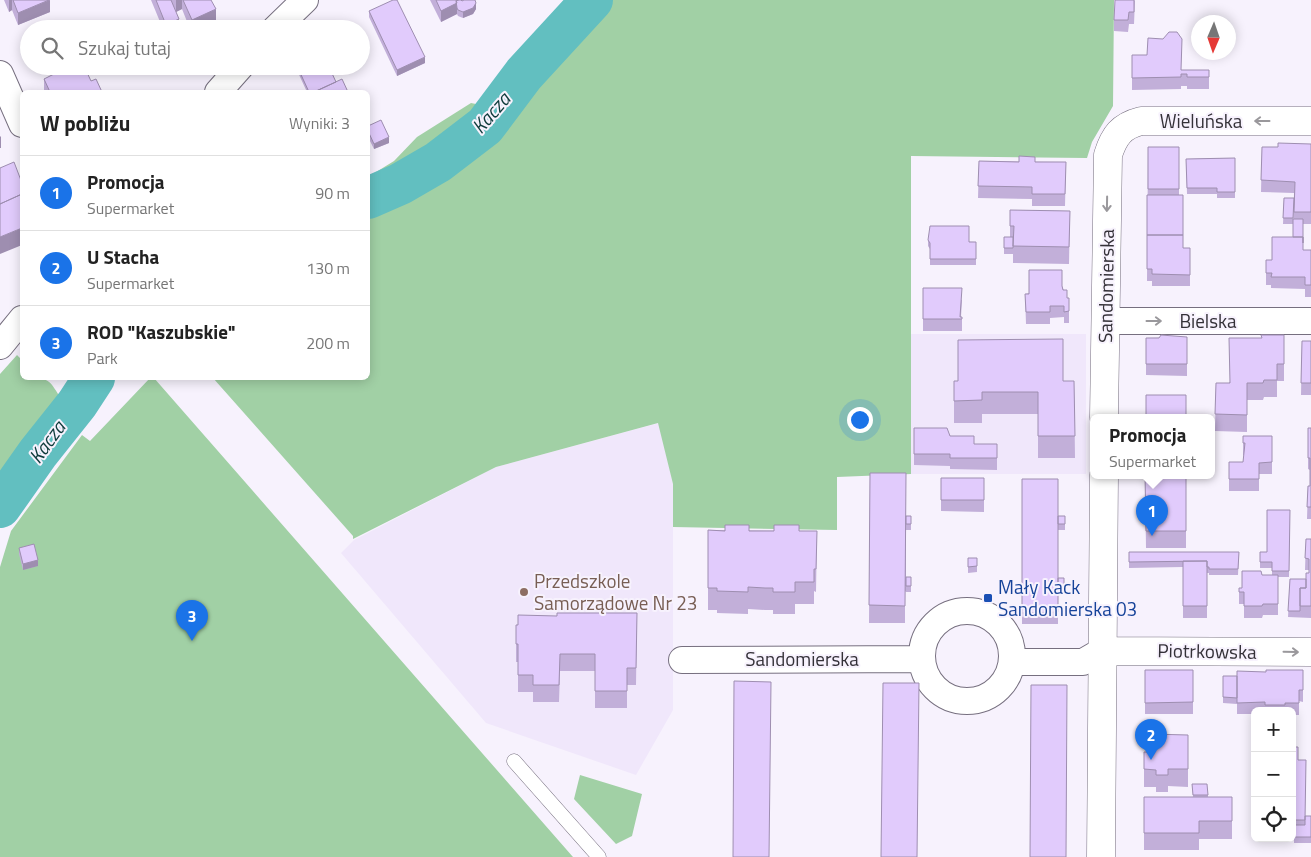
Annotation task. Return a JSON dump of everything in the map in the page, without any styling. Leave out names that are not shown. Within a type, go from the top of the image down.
[{"type":"street","points":[[285,20],[305,0]]},
{"type":"street","points":[[0,74],[20,119]]},
{"type":"street","points":[[220,90],[233,75]]},
{"type":"street","name":"Wieluńska","points":[[1108,155],[1112,143],[1121,131],[1128,124],[1141,121],[1311,121]]},
{"type":"street","name":"Sandomierska","points":[[1104,414],[1108,155]]},
{"type":"street","points":[[0,346],[20,321]]},
{"type":"street","name":"Bielska","points":[[1106,321],[1311,321]]},
{"type":"street","points":[[1100,857],[1104,479]]},
{"type":"street","points":[[970,610],[988,616],[1003,627],[1011,644],[1013,662],[1006,680],[993,694],[975,701],[957,701],[941,694],[931,685],[924,673],[921,659],[924,640],[934,624],[951,613],[970,610]]},
{"type":"street","points":[[1013,662],[1083,662],[1102,651]]},
{"type":"street","name":"Piotrkowska","points":[[1102,651],[1311,652]]},
{"type":"street","name":"Sandomierska","points":[[682,660],[921,659]]},
{"type":"lane","points":[[514,761],[599,857]]},
{"type":"shaded area","points":[[910,334],[1086,334],[1086,474],[911,474]]},
{"type":"shaded area","name":"Przedszkole Samorządowe Nr 23","points":[[659,423],[673,484],[673,710],[636,775],[486,723],[341,553],[354,540],[496,467]]},
{"type":"green space","points":[[573,0],[1114,0],[1113,106],[1092,142],[1087,158],[911,156],[911,474],[837,477],[837,530],[673,527],[673,484],[658,423],[496,467],[353,539],[353,536],[215,380],[370,380],[370,176],[394,161],[417,137],[471,103],[481,105]]},
{"type":"green space","points":[[17,355],[20,358],[20,380],[48,381],[63,402],[0,489],[0,374]]},
{"type":"green space","points":[[148,380],[156,380],[573,857],[0,857],[0,567],[11,531],[82,435],[90,441]]},
{"type":"green space","points":[[580,775],[642,794],[632,836],[616,844],[574,799]]},
{"type":"building","points":[[13,0],[49,0],[18,13]]},
{"type":"building","points":[[156,0],[171,0],[179,19],[164,20]]},
{"type":"building","points":[[183,0],[211,0],[216,9],[192,20]]},
{"type":"building","points":[[397,0],[425,57],[397,70],[369,11]]},
{"type":"building","points":[[436,0],[456,0],[457,3],[441,11]]},
{"type":"building","points":[[475,0],[476,3],[473,8],[463,12],[457,8],[456,1]]},
{"type":"building","points":[[1115,0],[1134,0],[1134,12],[1129,12],[1128,20],[1114,20]]},
{"type":"building","points":[[1169,32],[1177,32],[1182,39],[1181,70],[1209,70],[1209,77],[1187,77],[1187,74],[1181,74],[1181,77],[1132,78],[1132,55],[1147,55],[1148,38],[1163,39]]},
{"type":"building","points":[[52,75],[88,75],[91,81],[96,79],[101,90],[49,90],[44,79]]},
{"type":"building","points":[[301,75],[333,75],[336,82],[318,90],[308,90]]},
{"type":"building","points":[[342,79],[347,90],[318,90]]},
{"type":"building","points":[[381,120],[389,137],[374,144],[370,135],[370,125]]},
{"type":"building","points":[[1278,143],[1311,144],[1311,212],[1294,212],[1295,182],[1261,180],[1262,147],[1278,147]]},
{"type":"building","points":[[1148,147],[1179,147],[1179,189],[1148,189]]},
{"type":"building","points":[[1019,156],[1035,157],[1035,162],[1066,162],[1065,194],[1032,194],[1032,187],[978,186],[979,161],[1019,162]]},
{"type":"building","points":[[1235,158],[1235,192],[1217,192],[1217,188],[1187,188],[1186,159]]},
{"type":"building","points":[[14,162],[20,178],[20,195],[0,204],[0,168]]},
{"type":"building","points":[[20,195],[20,229],[0,237],[0,204]]},
{"type":"building","points":[[1147,195],[1183,195],[1183,235],[1147,235]]},
{"type":"building","points":[[1284,198],[1294,198],[1293,218],[1283,218]]},
{"type":"building","points":[[1010,210],[1070,211],[1069,247],[1013,246],[1014,226],[1010,226]]},
{"type":"building","points":[[1293,219],[1303,219],[1303,237],[1293,237]]},
{"type":"building","points":[[930,226],[969,226],[969,242],[976,242],[976,259],[930,259],[930,243],[928,240]]},
{"type":"building","points":[[1147,235],[1183,235],[1183,248],[1190,248],[1190,275],[1152,274],[1152,269],[1147,269]]},
{"type":"building","points":[[1004,237],[1013,237],[1013,248],[1004,248]]},
{"type":"building","points":[[1272,237],[1303,237],[1303,250],[1311,250],[1311,285],[1305,285],[1305,277],[1271,277],[1272,273],[1266,273],[1266,260],[1272,260]]},
{"type":"building","points":[[1029,270],[1062,270],[1062,286],[1063,290],[1067,290],[1069,311],[1064,312],[1064,306],[1050,306],[1050,312],[1026,312],[1025,294],[1029,294]]},
{"type":"building","points":[[923,288],[962,288],[960,317],[962,319],[923,319]]},
{"type":"building","points":[[1161,335],[1187,337],[1187,364],[1146,364],[1146,338],[1159,338]]},
{"type":"building","points":[[1261,335],[1284,335],[1284,364],[1277,364],[1277,380],[1264,380],[1263,383],[1247,383],[1247,415],[1215,414],[1216,383],[1230,383],[1229,338],[1262,338]]},
{"type":"building","points":[[1063,339],[1063,381],[1074,381],[1075,436],[1038,436],[1038,392],[982,392],[982,400],[954,401],[954,381],[958,381],[958,340]]},
{"type":"building","points":[[1302,341],[1311,341],[1311,383],[1301,383]]},
{"type":"building","points":[[1146,395],[1186,395],[1186,414],[1146,414]]},
{"type":"building","points":[[914,428],[947,428],[950,436],[974,436],[974,444],[997,444],[997,458],[950,458],[950,454],[914,454]]},
{"type":"building","points":[[1308,428],[1311,428],[1311,507],[1307,507],[1308,486],[1310,486]]},
{"type":"building","points":[[1243,436],[1272,436],[1272,462],[1259,463],[1259,479],[1229,479],[1229,462],[1243,462],[1245,443],[1243,443]]},
{"type":"building","points":[[870,473],[906,473],[905,606],[869,605]]},
{"type":"building","points":[[941,478],[984,478],[984,500],[941,500]]},
{"type":"building","points":[[1022,479],[1058,479],[1058,612],[1022,613]]},
{"type":"building","points":[[1145,479],[1186,479],[1186,531],[1146,531]]},
{"type":"building","points":[[1267,510],[1290,510],[1289,571],[1272,571],[1272,562],[1260,562],[1260,552],[1267,552]]},
{"type":"building","points":[[906,516],[911,516],[911,524],[906,524]]},
{"type":"building","points":[[1058,516],[1065,516],[1065,524],[1058,524]]},
{"type":"building","points":[[725,525],[749,525],[749,531],[774,531],[774,525],[799,525],[799,531],[817,531],[814,582],[795,582],[795,592],[773,592],[773,588],[748,587],[748,592],[717,591],[717,588],[708,588],[708,530],[725,531]]},
{"type":"building","points":[[1306,539],[1311,539],[1311,606],[1300,606],[1300,588],[1306,588],[1306,573],[1309,573],[1309,559],[1305,558]]},
{"type":"building","points":[[34,544],[38,560],[23,564],[19,548]]},
{"type":"building","points":[[1129,552],[1239,552],[1238,569],[1209,569],[1207,561],[1129,562]]},
{"type":"building","points":[[968,558],[977,558],[977,566],[968,567]]},
{"type":"building","points":[[1183,561],[1207,561],[1207,606],[1183,606]]},
{"type":"building","points":[[1242,571],[1261,571],[1262,575],[1278,575],[1278,604],[1244,606],[1244,592],[1239,592],[1239,588],[1242,588]]},
{"type":"building","points":[[906,577],[911,577],[911,586],[906,586]]},
{"type":"building","points":[[1058,578],[1064,578],[1064,585],[1058,585]]},
{"type":"building","points":[[1290,579],[1306,579],[1306,588],[1300,588],[1300,611],[1288,611]]},
{"type":"building","points":[[557,613],[637,613],[636,668],[627,668],[627,691],[595,691],[595,654],[560,654],[559,685],[533,685],[533,675],[518,675],[516,625],[518,625],[518,615],[557,616]]},
{"type":"building","points":[[1145,670],[1193,670],[1193,702],[1145,703]]},
{"type":"building","points":[[1266,670],[1303,670],[1303,690],[1299,690],[1299,703],[1265,705],[1265,702],[1237,703],[1237,671],[1266,672]]},
{"type":"building","points":[[1223,676],[1237,676],[1237,698],[1223,697]]},
{"type":"building","points":[[734,681],[771,682],[769,857],[733,857]]},
{"type":"building","points":[[883,683],[919,683],[917,857],[881,857]]},
{"type":"building","points":[[1031,685],[1067,685],[1066,857],[1030,857]]},
{"type":"building","points":[[1149,734],[1188,735],[1188,769],[1168,769],[1168,775],[1156,775],[1156,770],[1144,769],[1144,752],[1149,752]]},
{"type":"building","points":[[1296,747],[1298,747],[1298,760],[1306,760],[1305,820],[1296,820]]},
{"type":"building","points":[[1192,784],[1207,784],[1208,795],[1193,795]]},
{"type":"building","points":[[1144,797],[1232,797],[1232,821],[1199,821],[1199,833],[1144,833]]},
{"type":"building","points":[[1305,816],[1311,816],[1311,837],[1296,837],[1296,825],[1305,825]]},
{"type":"waterway","name":"Kacza","points":[[370,197],[400,184],[438,162],[485,126],[524,74],[592,0]]},
{"type":"waterway","name":"Kacza","points":[[0,507],[93,380]]},
{"type":"place","name":"Promocja","points":[[1152,536]]},
{"type":"place","name":"Przedszkole Samorządowe Nr 23","points":[[524,592]]},
{"type":"place","name":"Mały Kack Sandomierska 03","points":[[988,598]]},
{"type":"place","name":"ROD \"Kaszubskie\"","points":[[192,641]]},
{"type":"place","name":"U Stacha","points":[[1151,760]]}]
